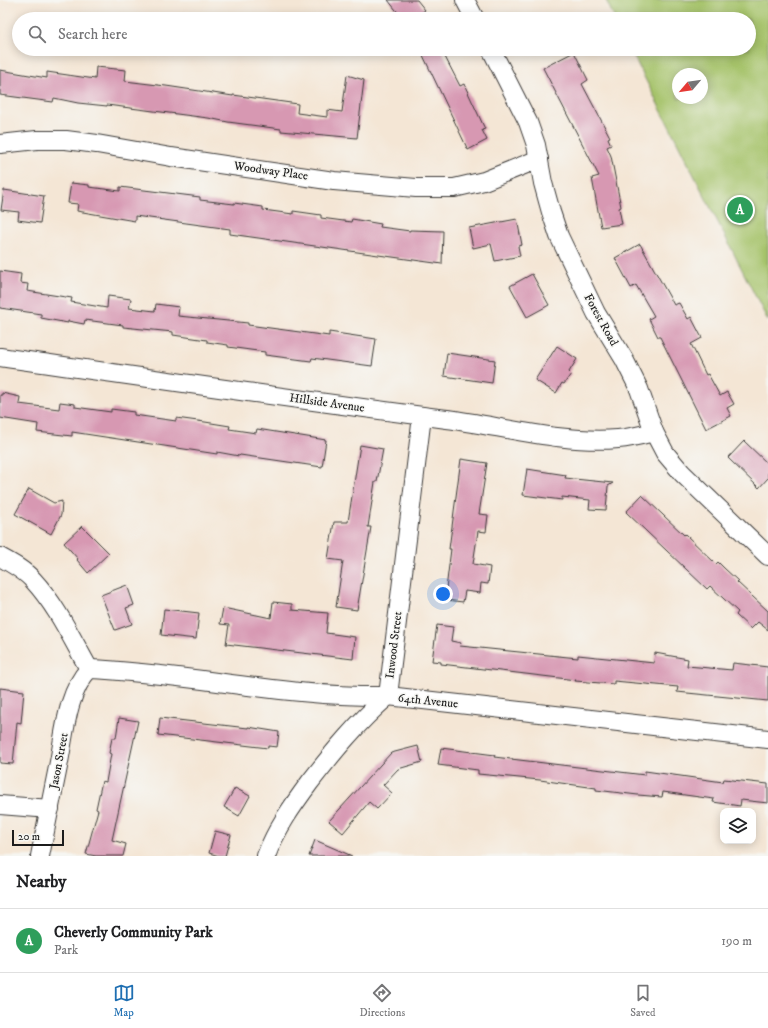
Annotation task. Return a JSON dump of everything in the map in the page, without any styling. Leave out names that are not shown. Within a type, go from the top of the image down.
[{"type":"street","points":[[465,0],[471,12]]},
{"type":"street","name":"Forest Road","points":[[495,56],[528,122],[536,145],[550,212],[559,236],[596,313],[624,359],[638,389],[654,432],[665,453],[682,473],[768,556]]},
{"type":"street","name":"Woodway Place","points":[[0,144],[37,140],[74,141],[334,181],[416,188],[454,188],[484,181],[539,159]]},
{"type":"street","name":"Hillside Avenue","points":[[0,357],[422,416],[559,437],[617,440],[654,432]]},
{"type":"street","name":"Inwood Street","points":[[266,856],[270,845],[283,821],[320,769],[358,723],[388,696],[422,416]]},
{"type":"street","points":[[0,557],[12,563],[32,579],[37,585],[67,628],[89,669]]},
{"type":"street","name":"64th Avenue","points":[[89,669],[155,674],[320,695],[356,697],[388,696],[768,739]]},
{"type":"street","name":"Jason Street","points":[[40,856],[72,699],[80,681],[89,669]]},
{"type":"street","points":[[0,805],[50,809]]},
{"type":"green space","points":[[606,0],[768,0],[768,321],[634,56],[756,56],[756,12],[612,12]]},
{"type":"building","points":[[388,0],[417,0],[425,10],[423,12],[397,12]]},
{"type":"building","points":[[423,56],[445,56],[460,86],[464,84],[485,129],[482,130],[487,140],[468,150]]},
{"type":"building","points":[[566,56],[576,56],[588,80],[582,84],[610,137],[608,138],[611,145],[607,147],[611,156],[621,207],[619,208],[622,224],[601,227],[592,178],[599,176],[543,68]]},
{"type":"building","points":[[96,67],[126,70],[125,81],[298,104],[297,113],[327,117],[327,110],[342,112],[347,75],[364,80],[357,138],[281,131],[281,129],[208,118],[107,105],[78,103],[54,98],[53,102],[0,95],[0,70],[47,78],[47,72],[95,79]]},
{"type":"building","points":[[71,183],[120,191],[120,187],[200,197],[200,200],[263,207],[263,210],[293,214],[293,211],[321,215],[321,218],[351,222],[352,219],[381,224],[380,227],[410,231],[443,231],[442,264],[230,234],[230,229],[135,216],[135,221],[77,211],[78,204],[68,203]]},
{"type":"building","points":[[4,190],[44,196],[40,223],[18,220],[19,212],[1,210]]},
{"type":"building","points":[[517,219],[522,245],[518,246],[520,256],[495,261],[491,244],[473,248],[469,228]]},
{"type":"building","points":[[640,244],[674,305],[679,303],[688,319],[691,317],[702,338],[691,344],[706,375],[708,374],[720,396],[727,392],[734,404],[727,408],[731,416],[706,429],[660,337],[658,337],[649,319],[654,316],[636,285],[631,288],[615,258]]},
{"type":"building","points":[[0,271],[21,274],[20,283],[28,284],[27,291],[72,298],[71,302],[107,308],[108,296],[131,299],[129,308],[155,311],[156,304],[179,307],[178,316],[248,323],[248,325],[329,336],[329,332],[376,339],[372,366],[312,358],[311,361],[265,355],[265,352],[228,347],[228,345],[207,342],[207,340],[173,335],[173,332],[123,327],[123,325],[85,320],[84,324],[68,321],[68,323],[41,318],[41,314],[0,308]]},
{"type":"building","points":[[532,274],[549,305],[527,317],[510,286]]},
{"type":"building","points":[[557,346],[577,359],[569,372],[571,374],[564,384],[562,383],[556,393],[535,380]]},
{"type":"building","points":[[447,353],[495,360],[492,383],[444,376]]},
{"type":"building","points":[[2,393],[20,397],[19,404],[59,409],[60,402],[75,404],[75,407],[111,412],[111,409],[134,412],[134,415],[176,421],[176,418],[205,422],[230,426],[229,429],[256,433],[257,429],[326,440],[322,467],[217,452],[217,454],[72,432],[72,436],[37,432],[38,424],[0,418],[0,395],[2,395]]},
{"type":"building","points":[[744,441],[768,464],[768,478],[759,488],[728,458]]},
{"type":"building","points":[[360,445],[383,449],[377,482],[375,482],[368,527],[371,527],[357,610],[336,607],[343,561],[328,559],[334,522],[348,522]]},
{"type":"building","points":[[461,459],[487,463],[479,514],[488,515],[486,532],[478,531],[473,564],[490,567],[488,584],[481,583],[480,593],[465,591],[463,602],[446,600],[451,549],[449,549]]},
{"type":"building","points":[[527,469],[566,475],[565,478],[613,483],[608,486],[606,510],[589,509],[590,500],[562,497],[562,500],[523,495]]},
{"type":"building","points":[[29,489],[54,503],[62,501],[61,515],[51,534],[15,514]]},
{"type":"building","points":[[642,495],[716,564],[718,562],[768,611],[768,630],[758,622],[751,629],[736,615],[738,612],[710,586],[707,589],[626,512]]},
{"type":"building","points":[[82,526],[109,553],[88,573],[64,543]]},
{"type":"building","points":[[127,585],[134,605],[126,608],[132,624],[115,630],[101,595]]},
{"type":"building","points":[[273,602],[292,604],[292,610],[328,613],[326,633],[355,637],[353,659],[226,644],[229,625],[220,624],[223,608],[271,618]]},
{"type":"building","points":[[164,609],[199,613],[196,639],[161,635]]},
{"type":"building","points":[[437,625],[453,627],[451,641],[461,643],[460,646],[578,658],[578,655],[654,663],[655,653],[688,659],[687,666],[732,670],[733,663],[768,667],[768,701],[677,692],[678,687],[614,681],[614,684],[575,681],[576,680],[441,664],[441,662],[432,661]]},
{"type":"building","points":[[0,688],[24,691],[21,723],[17,722],[13,764],[0,763]]},
{"type":"building","points":[[119,718],[138,721],[112,840],[126,844],[123,856],[96,856],[86,854],[98,810],[96,809],[102,781],[106,782],[112,738],[116,738]]},
{"type":"building","points":[[160,718],[248,727],[279,732],[277,747],[268,746],[268,748],[158,735]]},
{"type":"building","points":[[418,746],[422,762],[398,769],[383,785],[392,793],[377,809],[369,802],[343,833],[329,821],[391,753]]},
{"type":"building","points":[[441,748],[495,755],[494,757],[645,775],[645,771],[723,782],[724,779],[768,784],[768,803],[741,800],[740,806],[713,802],[714,799],[663,792],[662,797],[638,795],[596,790],[596,788],[540,780],[478,774],[478,770],[438,765]]},
{"type":"building","points":[[235,788],[250,796],[239,816],[224,807]]},
{"type":"building","points":[[215,831],[231,835],[225,856],[209,853]]},
{"type":"building","points":[[315,840],[352,856],[309,856]]},
{"type":"place","name":"Cheverly Community Park","points":[[740,210]]}]
